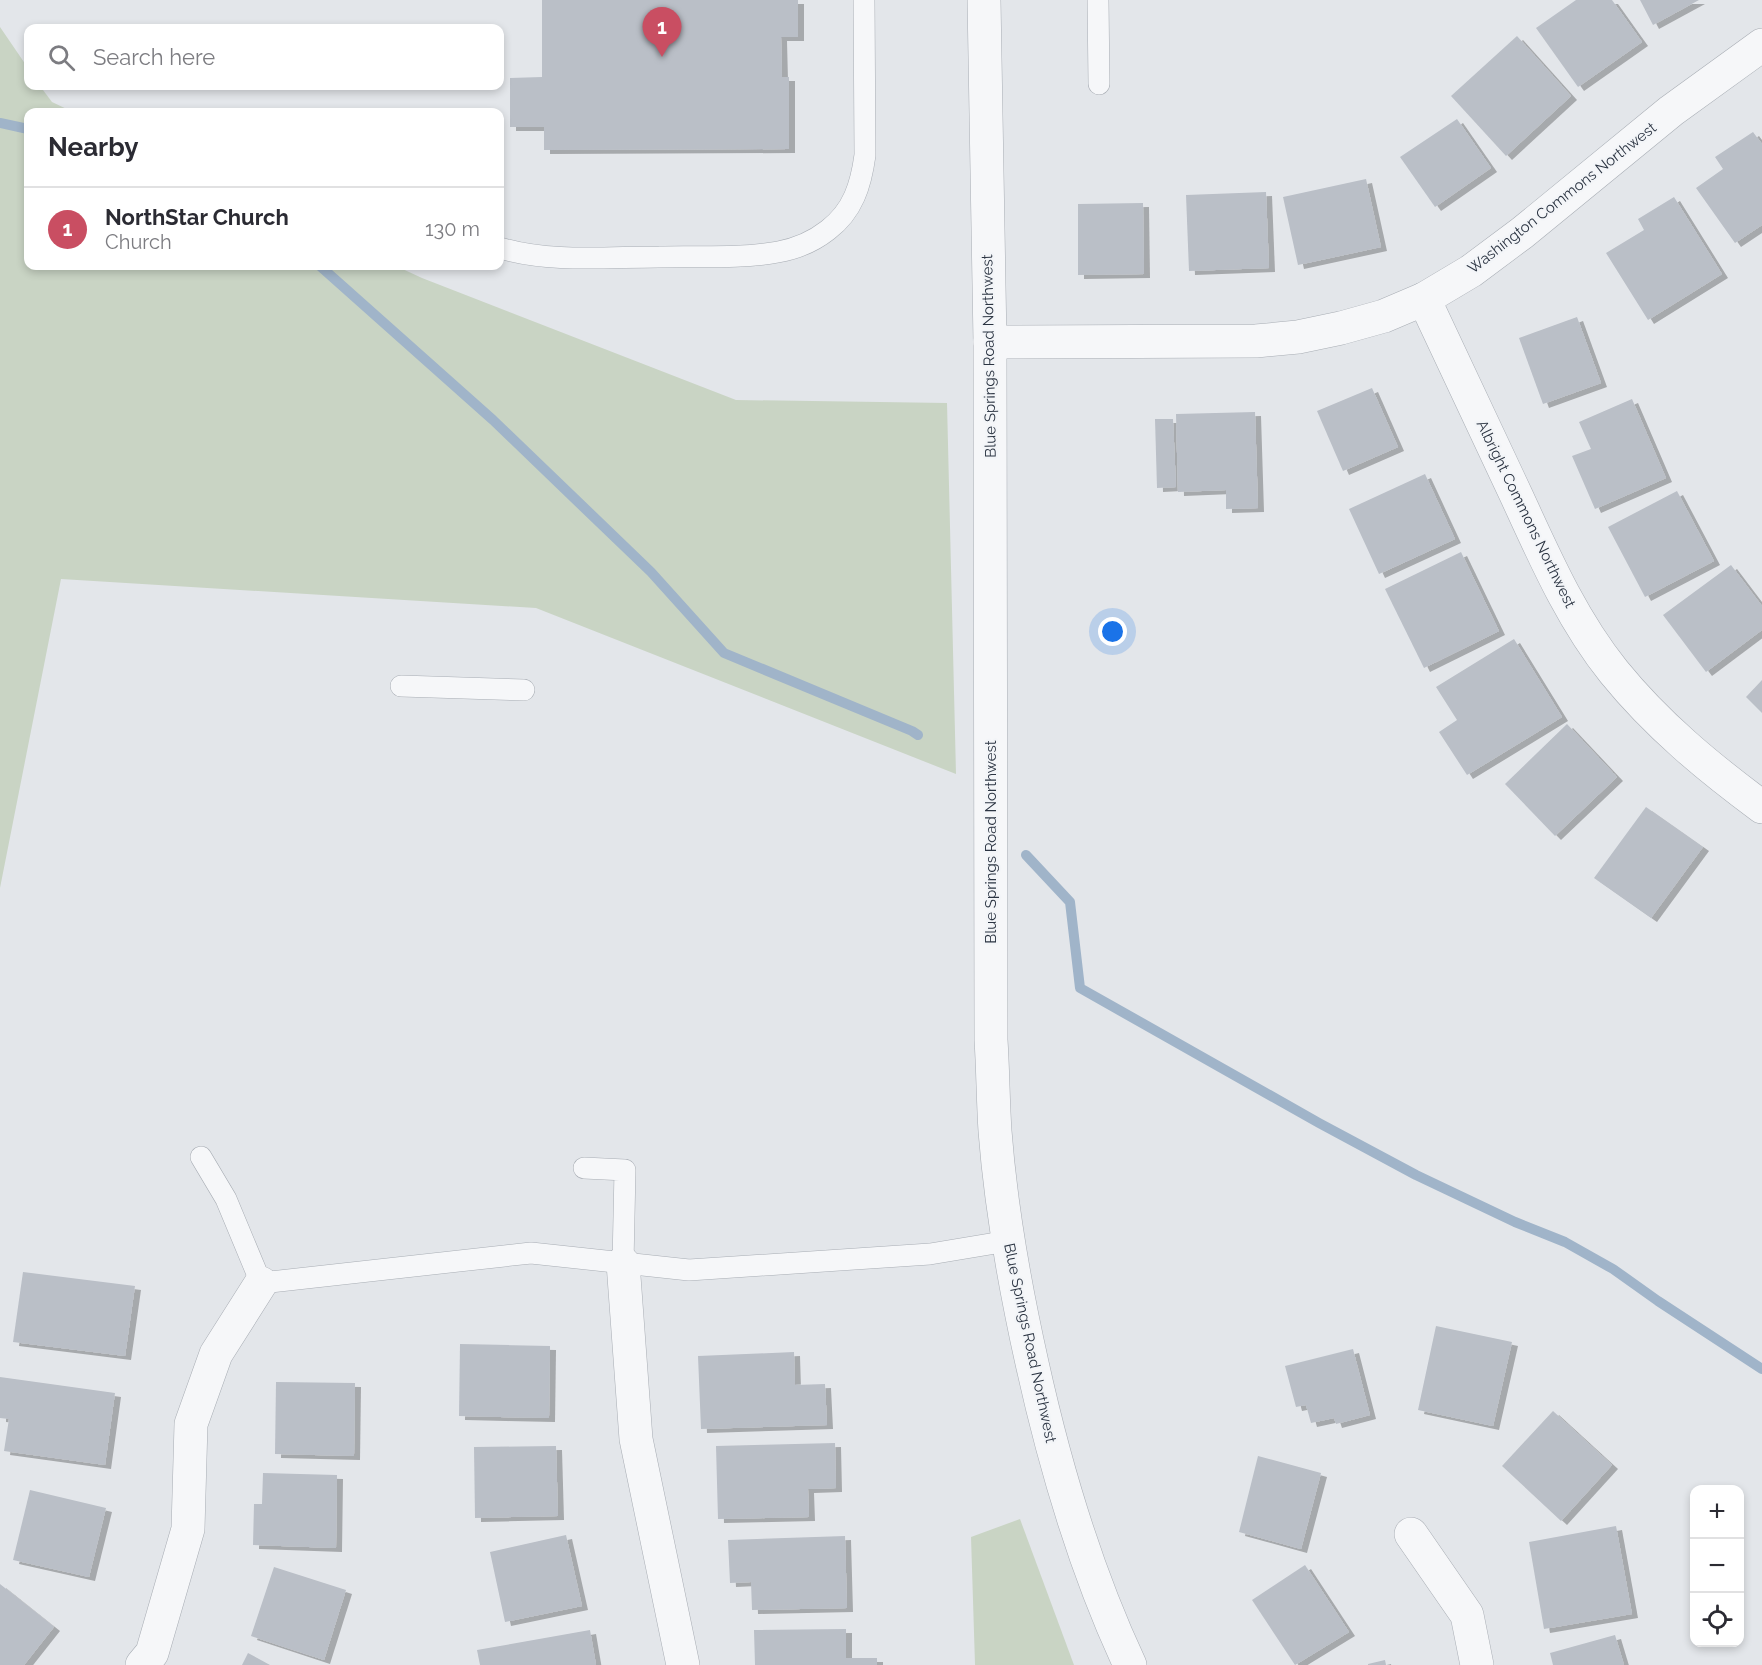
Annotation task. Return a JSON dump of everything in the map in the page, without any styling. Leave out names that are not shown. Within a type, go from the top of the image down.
[{"type":"street","name":"Blue Springs Road Northwest","points":[[984,0],[990,342],[991,1040],[995,1131],[1008,1241],[1026,1337],[1062,1482],[1088,1564],[1130,1665]]},
{"type":"street","name":"Washington Commons Northwest","points":[[990,342],[1256,341],[1341,328],[1384,316],[1424,299],[1471,272],[1514,240],[1671,111],[1762,45]]},
{"type":"street","name":"Albright Commons Northwest","points":[[1424,299],[1554,577],[1582,625],[1614,672],[1658,721],[1711,769],[1762,807]]},
{"type":"street","points":[[623,1263],[636,1439],[683,1665]]},
{"type":"street","points":[[142,1665],[152,1653],[188,1529],[191,1424],[216,1354],[261,1283]]},
{"type":"street","points":[[1411,1534],[1467,1615],[1478,1665]]},
{"type":"lane","points":[[504,249],[522,254],[559,257],[748,256],[780,252],[806,243],[827,231],[844,214],[856,197],[862,175],[865,155],[864,0]]},
{"type":"lane","points":[[1098,0],[1099,84]]},
{"type":"lane","points":[[401,686],[524,690]]},
{"type":"lane","points":[[201,1157],[226,1199],[261,1283],[531,1253],[689,1270],[930,1254],[1008,1241]]},
{"type":"lane","points":[[584,1168],[625,1170],[623,1263]]},
{"type":"green space","points":[[0,27],[24,62],[24,90],[43,90],[52,102],[65,108],[24,108],[24,270],[405,270],[736,400],[947,403],[956,774],[536,608],[61,579],[0,888]]},
{"type":"green space","points":[[1020,1519],[1074,1665],[975,1665],[971,1537]]},
{"type":"building","points":[[542,0],[798,0],[798,37],[781,37],[782,77],[789,77],[789,149],[544,150],[544,127],[510,127],[510,78],[542,77]]},
{"type":"building","points":[[1576,0],[1612,0],[1642,42],[1578,87],[1536,28]]},
{"type":"building","points":[[1640,0],[1699,0],[1653,25]]},
{"type":"building","points":[[1517,36],[1571,96],[1506,156],[1451,96]]},
{"type":"building","points":[[1457,119],[1491,168],[1435,207],[1400,157]]},
{"type":"building","points":[[1753,132],[1762,144],[1762,225],[1735,243],[1696,188],[1723,169],[1715,157]]},
{"type":"building","points":[[1366,179],[1381,247],[1298,265],[1283,197]]},
{"type":"building","points":[[1266,192],[1269,268],[1189,271],[1186,195]]},
{"type":"building","points":[[1674,197],[1722,274],[1648,320],[1606,253],[1644,230],[1638,219]]},
{"type":"building","points":[[1143,203],[1144,274],[1078,275],[1078,204]]},
{"type":"building","points":[[1577,317],[1601,383],[1543,404],[1519,338]]},
{"type":"building","points":[[1372,388],[1398,447],[1343,471],[1317,411]]},
{"type":"building","points":[[1632,399],[1666,478],[1595,509],[1572,456],[1591,449],[1579,422]]},
{"type":"building","points":[[1255,412],[1258,508],[1226,509],[1226,490],[1178,492],[1176,414]]},
{"type":"building","points":[[1155,419],[1173,419],[1176,487],[1157,488]]},
{"type":"building","points":[[1425,474],[1455,539],[1379,574],[1349,509]]},
{"type":"building","points":[[1677,491],[1714,561],[1645,597],[1608,527]]},
{"type":"building","points":[[1461,552],[1499,631],[1424,668],[1385,589]]},
{"type":"building","points":[[1731,565],[1762,606],[1762,630],[1706,672],[1663,615]]},
{"type":"building","points":[[1514,639],[1562,717],[1467,775],[1439,732],[1457,720],[1436,687]]},
{"type":"building","points":[[1762,680],[1762,713],[1746,697]]},
{"type":"building","points":[[1567,724],[1617,777],[1555,836],[1505,784]]},
{"type":"building","points":[[1646,807],[1703,847],[1651,918],[1594,878]]},
{"type":"building","points":[[23,1272],[135,1286],[125,1356],[13,1342]]},
{"type":"building","points":[[1436,1326],[1512,1342],[1493,1426],[1418,1410]]},
{"type":"building","points":[[460,1344],[550,1346],[549,1418],[459,1416]]},
{"type":"building","points":[[1353,1349],[1370,1415],[1336,1424],[1334,1418],[1311,1423],[1306,1405],[1296,1407],[1285,1366]]},
{"type":"building","points":[[794,1352],[795,1385],[825,1384],[827,1425],[701,1429],[698,1356]]},
{"type":"building","points":[[0,1377],[115,1393],[105,1465],[4,1451],[9,1419],[0,1418]]},
{"type":"building","points":[[276,1382],[355,1383],[354,1456],[275,1454]]},
{"type":"building","points":[[1553,1411],[1612,1465],[1561,1521],[1502,1466]]},
{"type":"building","points":[[835,1443],[836,1488],[808,1489],[809,1517],[718,1519],[716,1446]]},
{"type":"building","points":[[556,1446],[558,1516],[475,1518],[474,1447]]},
{"type":"building","points":[[1258,1456],[1321,1473],[1301,1549],[1239,1532]]},
{"type":"building","points":[[263,1473],[337,1475],[336,1548],[253,1545],[254,1504],[262,1504]]},
{"type":"building","points":[[30,1490],[106,1508],[89,1577],[13,1560]]},
{"type":"building","points":[[1616,1526],[1632,1614],[1544,1629],[1529,1542]]},
{"type":"building","points":[[566,1535],[582,1606],[505,1622],[490,1552]]},
{"type":"building","points":[[845,1536],[847,1608],[752,1610],[751,1582],[730,1583],[728,1540]]},
{"type":"building","points":[[1305,1565],[1349,1632],[1295,1665],[1252,1600]]},
{"type":"building","points":[[274,1567],[346,1590],[324,1660],[251,1636]]},
{"type":"building","points":[[0,1584],[54,1627],[24,1665],[0,1665]]},
{"type":"building","points":[[846,1629],[846,1658],[877,1658],[877,1665],[755,1665],[754,1630]]},
{"type":"building","points":[[590,1630],[596,1665],[480,1665],[477,1650]]},
{"type":"building","points":[[1615,1635],[1624,1665],[1553,1665],[1550,1653]]},
{"type":"building","points":[[248,1653],[270,1665],[242,1665]]},
{"type":"building","points":[[1385,1660],[1386,1665],[1368,1665],[1368,1664]]},
{"type":"waterway","points":[[0,123],[24,128]]},
{"type":"waterway","points":[[324,270],[493,420],[651,572],[724,653],[918,735]]},
{"type":"waterway","points":[[1026,855],[1070,902],[1080,988],[1416,1175],[1515,1222],[1565,1242],[1613,1269],[1762,1369]]},
{"type":"place","name":"NorthStar Church","points":[[662,57]]}]
